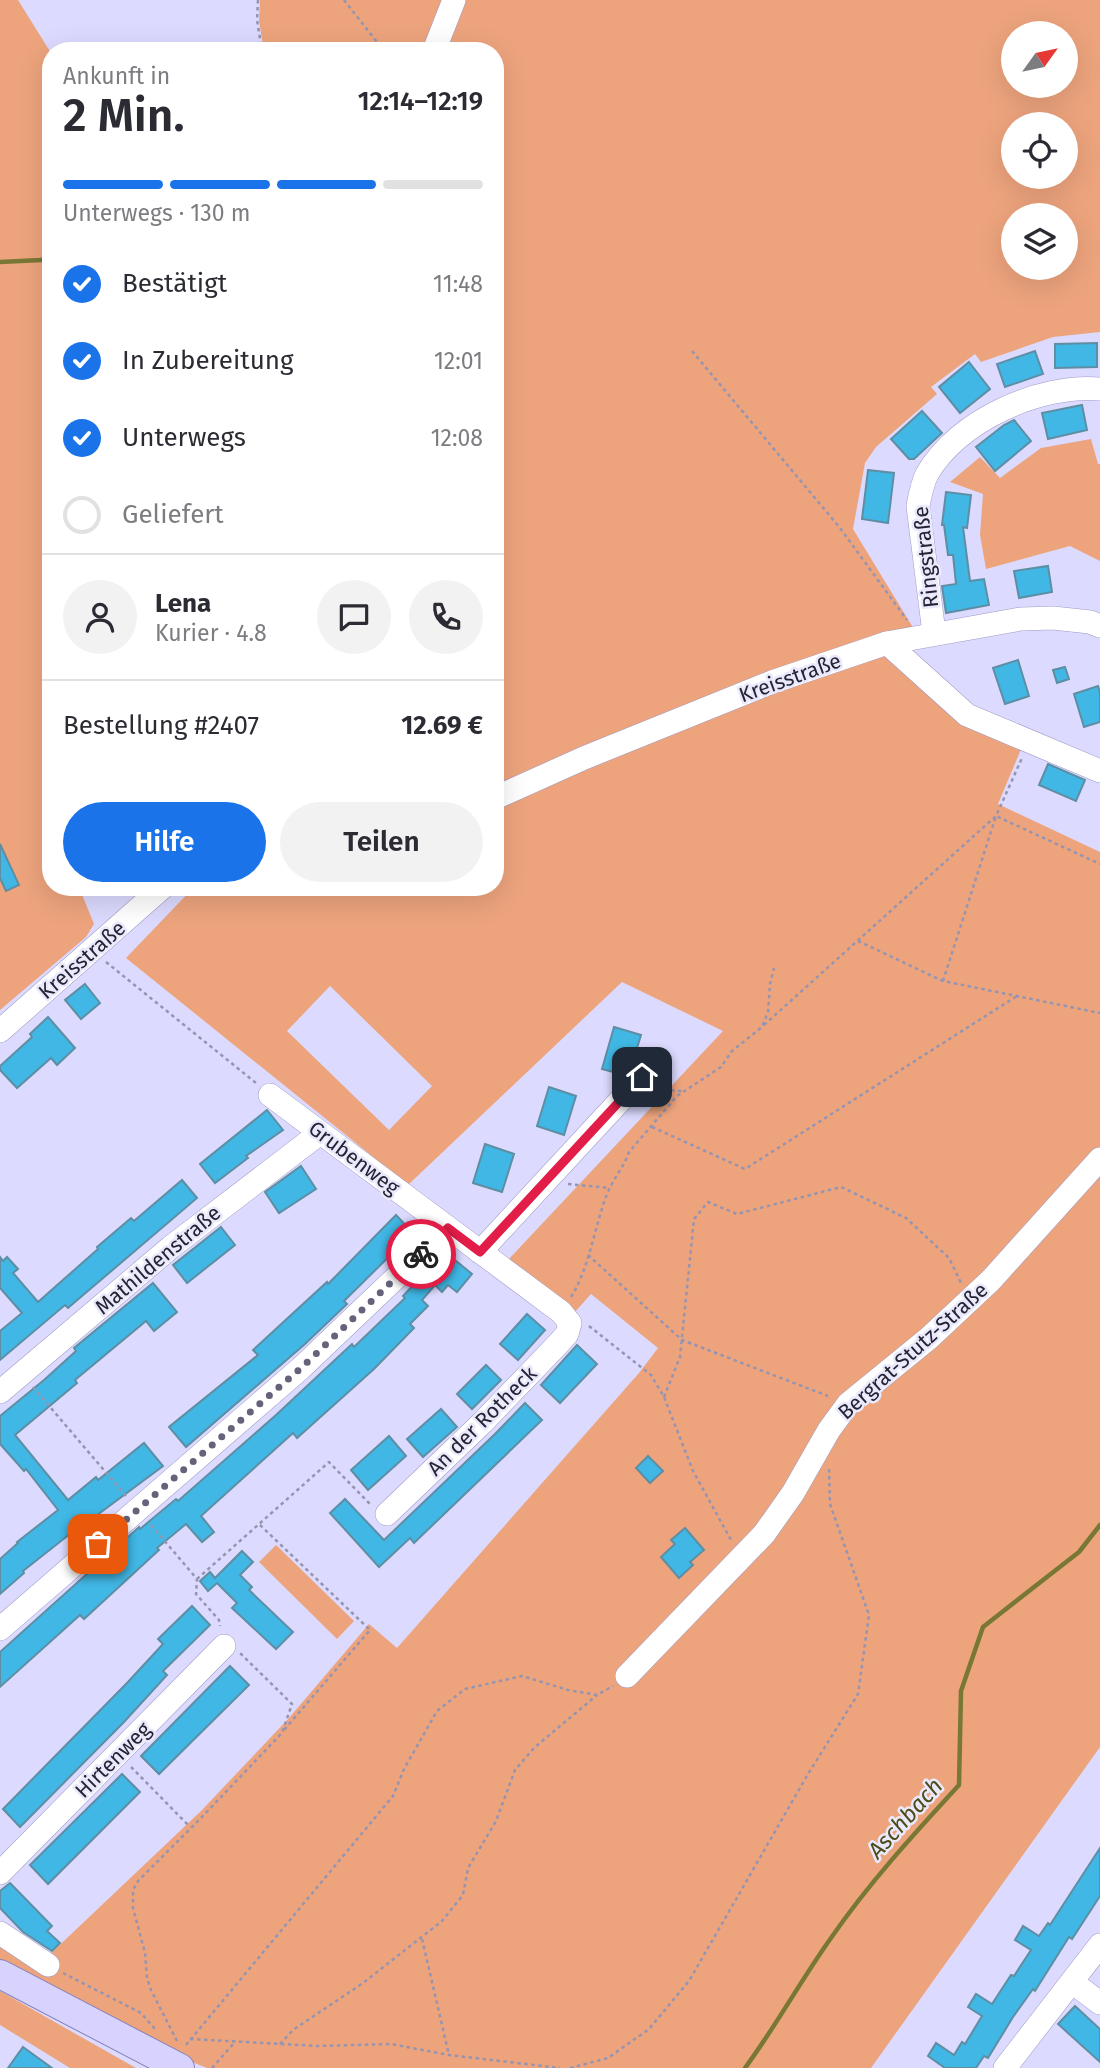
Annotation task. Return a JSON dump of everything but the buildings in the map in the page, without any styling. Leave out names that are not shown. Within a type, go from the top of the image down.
[{"type":"main road","points":[[0,1975],[181,2059]]},
{"type":"street","points":[[438,42],[454,0]]},
{"type":"street","name":"Ringstraße","points":[[927,635],[918,506],[927,474],[946,451],[974,427],[1015,403],[1065,390],[1100,389]]},
{"type":"street","name":"Kreisstraße","points":[[504,794],[584,758],[772,682],[887,643],[1021,619],[1053,618],[1090,622],[1100,626]]},
{"type":"street","points":[[887,643],[967,715],[1028,743],[1100,771]]},
{"type":"street","name":"Kreisstraße","points":[[0,1031],[153,896]]},
{"type":"street","points":[[480,1252],[642,1077]]},
{"type":"street","name":"Grubenweg","points":[[270,1095],[566,1318]]},
{"type":"street","name":"Mathildenstraße","points":[[0,1392],[171,1247],[320,1133]]},
{"type":"street","name":"Bergrat-Stutz-Straße","points":[[627,1676],[764,1534],[793,1493],[824,1438],[848,1404],[929,1338],[991,1280],[1100,1159]]},
{"type":"street","points":[[0,1629],[301,1368],[448,1228]]},
{"type":"street","name":"An der Rotheck","points":[[387,1514],[483,1422],[558,1344],[567,1334],[566,1318]]},
{"type":"street","name":"Hirtenweg","points":[[0,1873],[224,1646]]},
{"type":"street","points":[[0,1933],[48,1965]]},
{"type":"street","points":[[1004,2068],[1100,1945]]},
{"type":"street","points":[[1072,1982],[1100,2003]]},
{"type":"path","points":[[258,0],[257,20],[261,42]]},
{"type":"path","points":[[344,0],[377,42]]},
{"type":"path","points":[[692,351],[927,635]]},
{"type":"path","points":[[943,981],[996,816],[1028,743]]},
{"type":"path","points":[[996,816],[1100,864]]},
{"type":"path","points":[[741,1559],[693,1471],[664,1397],[651,1375],[584,1322],[566,1318],[583,1275],[610,1188],[636,1142],[677,1096],[721,1067],[732,1051],[996,816]]},
{"type":"path","points":[[858,941],[943,981],[1100,1013]]},
{"type":"path","points":[[93,951],[270,1095]]},
{"type":"path","points":[[762,1027],[768,1012],[774,968]]},
{"type":"path","points":[[652,1127],[745,1169],[1017,996]]},
{"type":"path","points":[[547,1182],[610,1188]]},
{"type":"path","points":[[664,1397],[680,1357],[694,1219],[708,1202],[737,1214],[841,1187],[906,1218],[949,1258],[969,1300]]},
{"type":"path","points":[[588,1255],[682,1340],[848,1404]]},
{"type":"path","points":[[197,1579],[329,1462],[369,1505],[387,1514]]},
{"type":"path","points":[[570,2068],[608,2058],[649,2029],[689,1981],[808,1774],[859,1693],[869,1615],[830,1504],[829,1467]]},
{"type":"path","points":[[181,2059],[151,1990],[133,1908],[133,1890],[138,1881],[282,1733],[370,1630],[260,1525]]},
{"type":"path","points":[[224,1646],[240,1653],[292,1704],[282,1733]]},
{"type":"path","points":[[559,2068],[449,2055],[391,2044],[318,2046],[190,2039],[393,1796],[404,1769],[437,1711],[464,1689],[522,1676],[568,1690],[597,1695]]},
{"type":"path","points":[[280,2044],[293,2030],[363,1983],[442,1921],[463,1895],[468,1867],[496,1821],[515,1770],[534,1748],[597,1695],[627,1676]]},
{"type":"path","points":[[119,1754],[191,1828]]},
{"type":"path","points":[[422,1938],[449,2055]]},
{"type":"path","points":[[48,1965],[141,2013],[157,2032]]},
{"type":"path","points":[[212,2068],[234,2043]]},
{"type":"shaded area","points":[[0,0],[18,0],[44,42],[42,42],[42,896],[83,896],[94,924],[86,937],[0,1010]]},
{"type":"shaded area","points":[[260,0],[1100,0],[1100,332],[1053,337],[981,362],[975,354],[931,387],[937,394],[876,447],[865,463],[853,529],[920,639],[885,649],[1022,747],[998,804],[1100,852],[1100,1747],[871,2068],[207,2068],[177,2056],[0,1960],[0,1942],[47,1957],[201,1811],[289,1718],[369,1624],[397,1648],[658,1348],[591,1294],[575,1312],[507,1261],[723,1031],[622,982],[408,1185],[126,958],[185,896],[504,896],[504,42],[262,42],[259,21]],"holes":[[[330,986],[432,1086],[389,1130],[287,1031]]]},
{"type":"shaded area","points":[[1091,439],[1100,464],[1100,561],[1070,546],[986,569],[980,535],[983,494],[950,482],[980,457],[1000,478],[1041,448]]},
{"type":"shaded area","points":[[276,1545],[354,1621],[337,1639],[259,1562]]},
{"type":"shaded area","points":[[0,1991],[136,2068],[70,2068],[0,2025]]},
{"type":"waterway","points":[[0,262],[42,260]]},
{"type":"waterway","name":"Aschbach","points":[[745,2068],[820,1954],[861,1898],[959,1785],[961,1691],[983,1627],[1079,1552],[1100,1525]]},
{"type":"way so far","points":[[98,1544],[301,1368],[421,1254]]},
{"type":"route","points":[[421,1254],[448,1228],[480,1252],[642,1077]]}]
